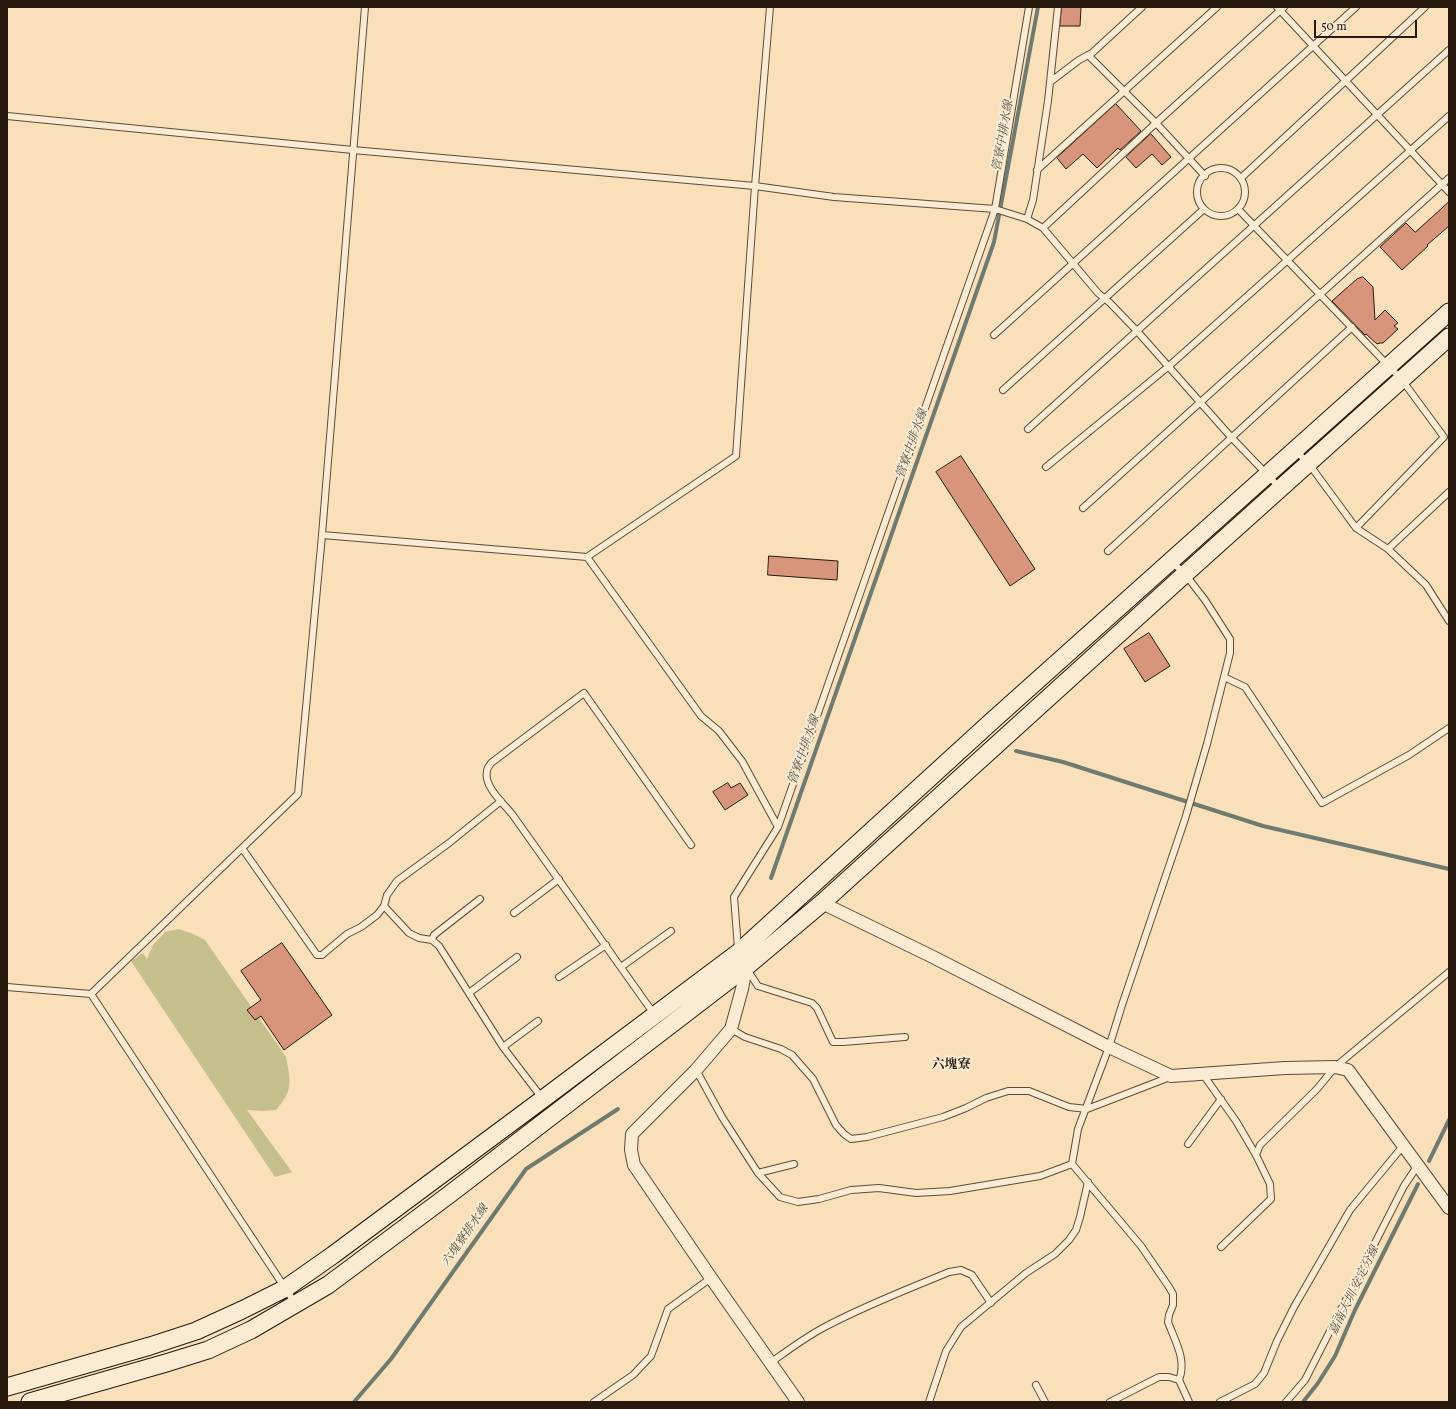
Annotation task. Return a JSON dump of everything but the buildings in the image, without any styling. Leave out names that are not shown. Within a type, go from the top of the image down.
[{"type":"main road","points":[[7,1387],[150,1346],[196,1331],[286,1288],[333,1255],[543,1099],[739,952],[909,795],[1449,312]]},
{"type":"main road","points":[[30,1402],[208,1350],[251,1330],[328,1285],[456,1189],[746,968],[822,903],[1449,337]]},
{"type":"street","points":[[822,903],[931,956],[1109,1047],[1171,1076],[1285,1068],[1335,1067],[1348,1070],[1449,1208]]},
{"type":"street","points":[[739,952],[746,968],[731,1029],[696,1070],[632,1134],[631,1150],[634,1165],[798,1402]]},
{"type":"lane","points":[[7,987],[91,994],[298,794],[322,535],[365,7]]},
{"type":"lane","points":[[322,535],[587,556],[736,456],[755,186],[770,7]]},
{"type":"lane","points":[[739,952],[734,897],[778,827],[995,209],[1029,7]]},
{"type":"lane","points":[[1027,219],[1033,200],[1050,82],[1058,7]]},
{"type":"lane","points":[[1050,82],[1088,55],[1142,7]]},
{"type":"lane","points":[[1037,170],[1217,7]]},
{"type":"lane","points":[[994,335],[1314,47],[1356,7]]},
{"type":"lane","points":[[1241,178],[1425,7]]},
{"type":"lane","points":[[1043,228],[1280,8],[1314,47],[1449,192]]},
{"type":"lane","points":[[1028,429],[1449,50]]},
{"type":"lane","points":[[1088,55],[1156,123],[1205,176]]},
{"type":"lane","points":[[7,116],[353,150],[755,186],[834,197],[995,209],[1027,219],[1043,228],[1098,293],[1137,331],[1231,437],[1280,488]]},
{"type":"lane","points":[[1046,467],[1169,366],[1449,116]]},
{"type":"lane","points":[[1223,168],[1233,171],[1241,178],[1245,187],[1246,198],[1239,210],[1227,216],[1214,215],[1204,209],[1198,200],[1197,189],[1200,181],[1211,170],[1223,168]]},
{"type":"lane","points":[[1083,508],[1449,178]]},
{"type":"lane","points":[[1003,390],[1204,209]]},
{"type":"lane","points":[[1239,210],[1402,380],[1444,437],[1356,528]]},
{"type":"lane","points":[[1108,551],[1352,327]]},
{"type":"lane","points":[[1296,450],[1309,464],[1356,528],[1388,549],[1426,585],[1449,621]]},
{"type":"lane","points":[[1388,549],[1449,492]]},
{"type":"lane","points":[[587,556],[701,716],[719,731],[742,761],[778,827]]},
{"type":"lane","points":[[1072,1164],[1078,1129],[1087,1109],[1109,1047],[1188,809],[1230,653],[1230,639],[1205,600],[1185,574],[1171,561]]},
{"type":"lane","points":[[1224,677],[1246,687],[1322,803],[1409,755],[1449,728]]},
{"type":"lane","points":[[655,1015],[512,814],[492,791],[487,779],[486,771],[491,763],[584,693],[691,844]]},
{"type":"lane","points":[[242,848],[317,955],[322,955],[348,934],[376,915],[384,906],[387,895],[397,881],[449,843],[501,801]]},
{"type":"lane","points":[[514,913],[559,879]]},
{"type":"lane","points":[[432,940],[434,935],[480,900]]},
{"type":"lane","points":[[384,906],[409,933],[419,938],[432,940],[439,946],[503,1047],[543,1099]]},
{"type":"lane","points":[[621,967],[671,931]]},
{"type":"lane","points":[[559,977],[606,945]]},
{"type":"lane","points":[[469,993],[517,957]]},
{"type":"lane","points":[[746,968],[758,986],[812,1003],[817,1008],[833,1042],[905,1037]]},
{"type":"lane","points":[[1256,1155],[1260,1145],[1317,1089],[1335,1067],[1449,972]]},
{"type":"lane","points":[[91,994],[296,1304]]},
{"type":"lane","points":[[503,1047],[538,1021]]},
{"type":"lane","points":[[731,1029],[745,1037],[781,1049],[792,1055],[813,1080],[836,1126],[844,1134],[851,1138],[867,1137],[943,1118],[986,1098],[1008,1091],[1029,1091],[1069,1107],[1087,1109],[1171,1076]]},
{"type":"lane","points":[[696,1070],[722,1117],[758,1173],[780,1197],[798,1202],[819,1199],[851,1190],[879,1188],[916,1193],[950,1191],[1040,1176],[1072,1164]]},
{"type":"lane","points":[[1202,1073],[1236,1121],[1256,1155],[1270,1184],[1271,1198],[1221,1247]]},
{"type":"lane","points":[[1188,1144],[1221,1099]]},
{"type":"lane","points":[[1220,1402],[1255,1384],[1264,1373],[1277,1341],[1294,1307],[1350,1210],[1403,1146]]},
{"type":"lane","points":[[758,1173],[794,1164]]},
{"type":"lane","points":[[1072,1164],[1141,1246],[1173,1294],[1173,1305],[1168,1322],[1182,1361],[1182,1372],[1179,1380],[1189,1402]]},
{"type":"lane","points":[[1286,1402],[1305,1380],[1404,1186],[1418,1165]]},
{"type":"lane","points":[[929,1402],[946,1352],[961,1326],[1026,1273],[1055,1254],[1069,1240],[1076,1230],[1088,1182]]},
{"type":"lane","points":[[770,1363],[798,1342],[821,1329],[880,1301],[949,1272],[960,1270],[972,1276],[991,1303]]},
{"type":"lane","points":[[594,1402],[633,1375],[652,1356],[668,1309],[711,1278]]},
{"type":"lane","points":[[1110,1402],[1159,1377],[1169,1377],[1179,1380]]},
{"type":"lane","points":[[1036,1385],[1045,1402]]},
{"type":"shaded area","points":[[178,929],[191,933],[205,940],[286,1057],[290,1079],[288,1091],[282,1103],[276,1110],[247,1110],[292,1172],[275,1177],[131,961],[143,953],[147,959],[153,945],[165,932]]},
{"type":"waterway","name":"管寮中排水線","points":[[771,878],[994,242],[1038,7]]},
{"type":"waterway","points":[[1016,751],[1063,762],[1263,826],[1449,869]]},
{"type":"waterway","name":"六塊寮排水線","points":[[354,1402],[391,1359],[526,1169],[618,1109]]},
{"type":"waterway","name":"嘉南大圳 安定分線","points":[[1429,1161],[1449,1120]]},
{"type":"waterway","name":"嘉南大圳 安定分線","points":[[1303,1402],[1318,1383],[1335,1356],[1355,1310],[1418,1184]]},
{"type":"district","name":"六塊寮","points":[[951,1066]]}]
